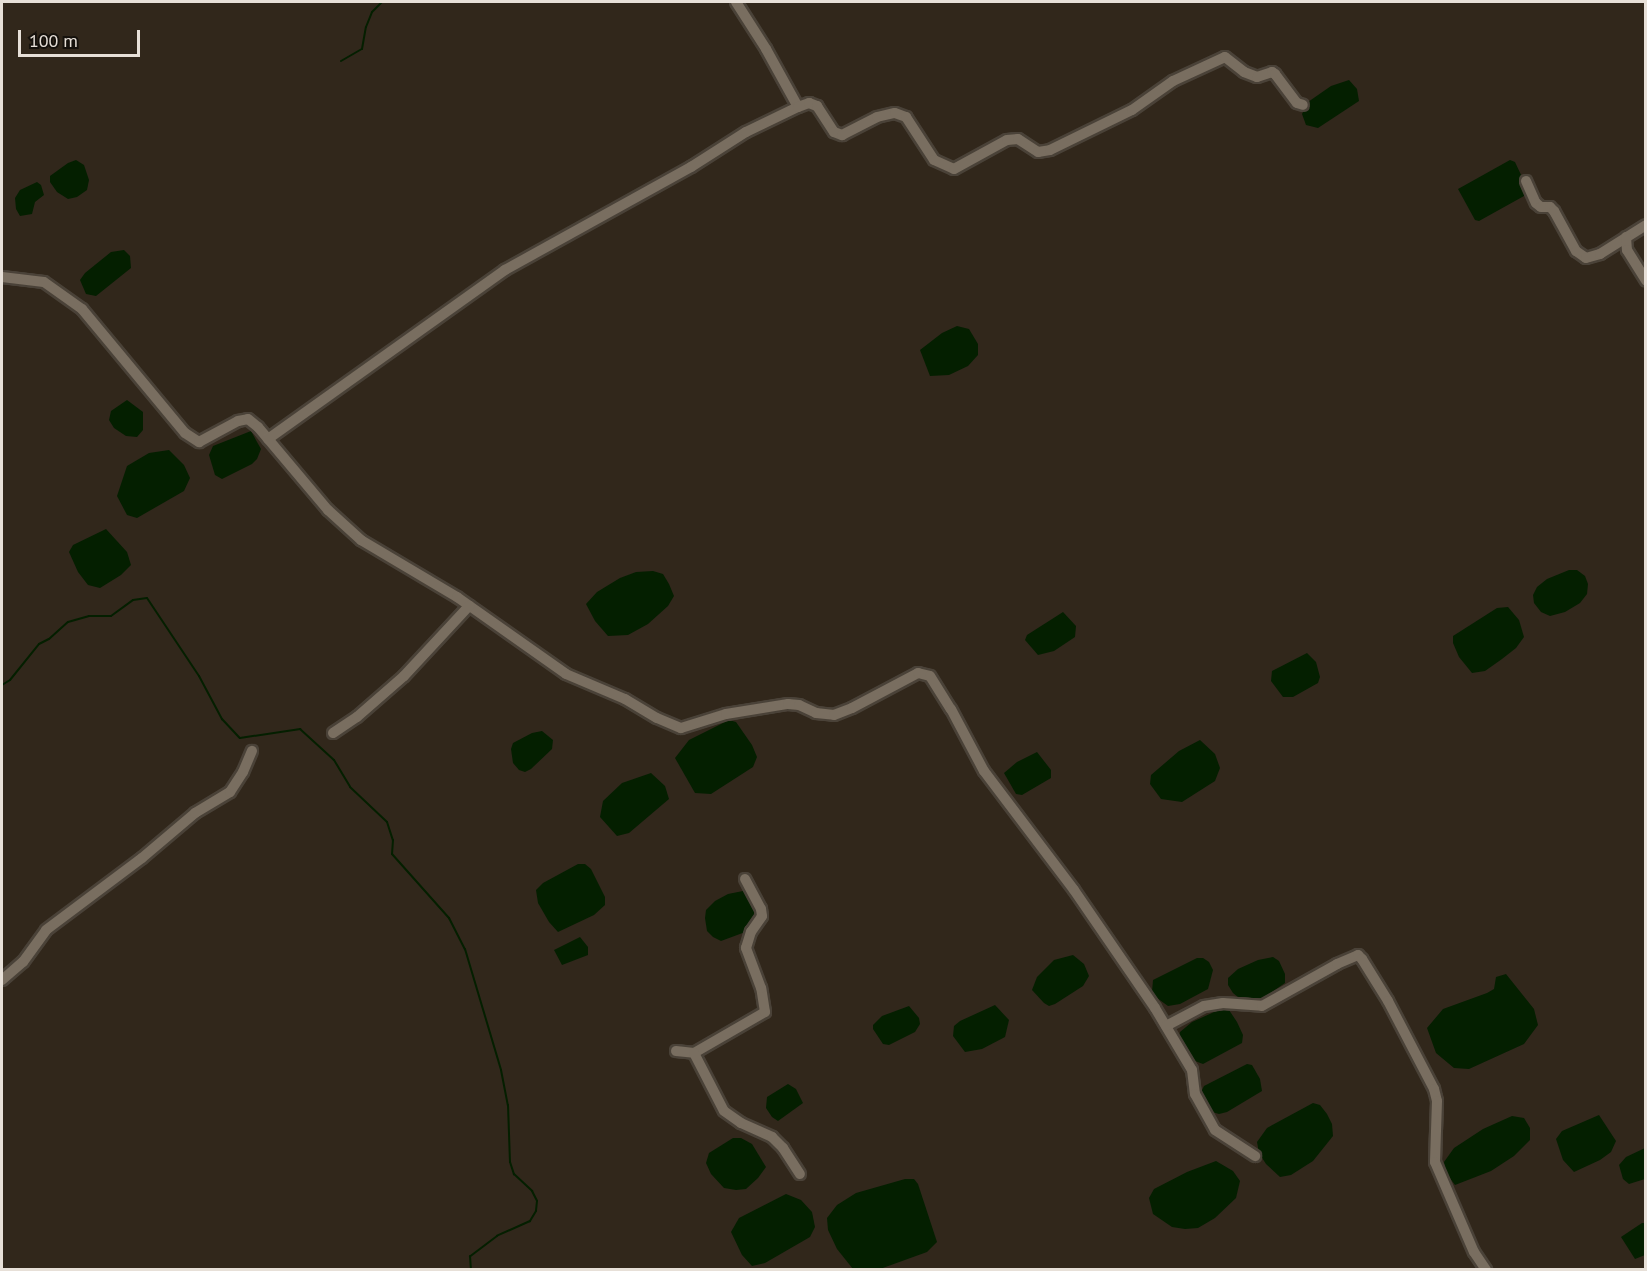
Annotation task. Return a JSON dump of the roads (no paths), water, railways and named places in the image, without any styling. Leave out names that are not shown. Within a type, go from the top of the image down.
[{"type":"street","points":[[736,2],[798,107]]},
{"type":"street","points":[[268,439],[505,270],[691,167],[746,132],[809,103],[817,106],[834,132],[842,135],[878,117],[895,113],[906,117],[934,160],[954,170],[1007,140],[1018,139],[1038,152],[1050,150],[1132,110],[1189,72],[1225,57],[1244,72],[1257,77],[1272,72],[1297,103],[1303,105]]},
{"type":"street","points":[[1526,181],[1536,203],[1541,207],[1550,207],[1554,211],[1581,256],[1586,258],[1600,254],[1646,225]]},
{"type":"street","points":[[1626,237],[1627,250],[1646,281]]},
{"type":"street","points":[[2,277],[44,282],[82,309],[184,433],[199,442],[238,421],[248,419],[268,439],[328,510],[362,540],[469,606],[567,674],[681,728],[726,714],[788,704],[800,705],[816,713],[834,715],[918,673],[930,676],[951,709],[984,771],[1074,890],[1166,1026],[1192,1070],[1195,1094],[1215,1130],[1255,1156]]},
{"type":"street","points":[[333,733],[357,717],[399,680],[469,606]]},
{"type":"street","points":[[2,980],[23,962],[46,930],[142,858],[195,813],[230,792],[243,772],[252,751]]},
{"type":"street","points":[[676,1051],[694,1053],[765,1012],[761,988],[746,948],[751,932],[762,916],[761,909],[745,879]]},
{"type":"street","points":[[1166,1026],[1204,1006],[1222,1003],[1262,1006],[1337,964],[1358,955],[1388,1001],[1434,1089],[1437,1101],[1435,1162],[1474,1252],[1486,1269]]},
{"type":"street","points":[[694,1053],[724,1111],[741,1123],[772,1137],[783,1148],[800,1174]]},
{"type":"waterway","points":[[341,61],[362,49],[366,27],[372,12],[382,2]]},
{"type":"waterway","points":[[2,685],[10,680],[39,644],[49,639],[68,622],[89,616],[111,616],[133,600],[147,598],[199,676],[222,719],[240,738],[300,729],[334,760],[350,787],[387,822],[393,840],[392,854],[449,918],[465,949],[501,1070],[508,1105],[510,1162],[514,1174],[532,1191],[537,1201],[536,1211],[530,1221],[497,1236],[470,1256],[471,1270]]}]
